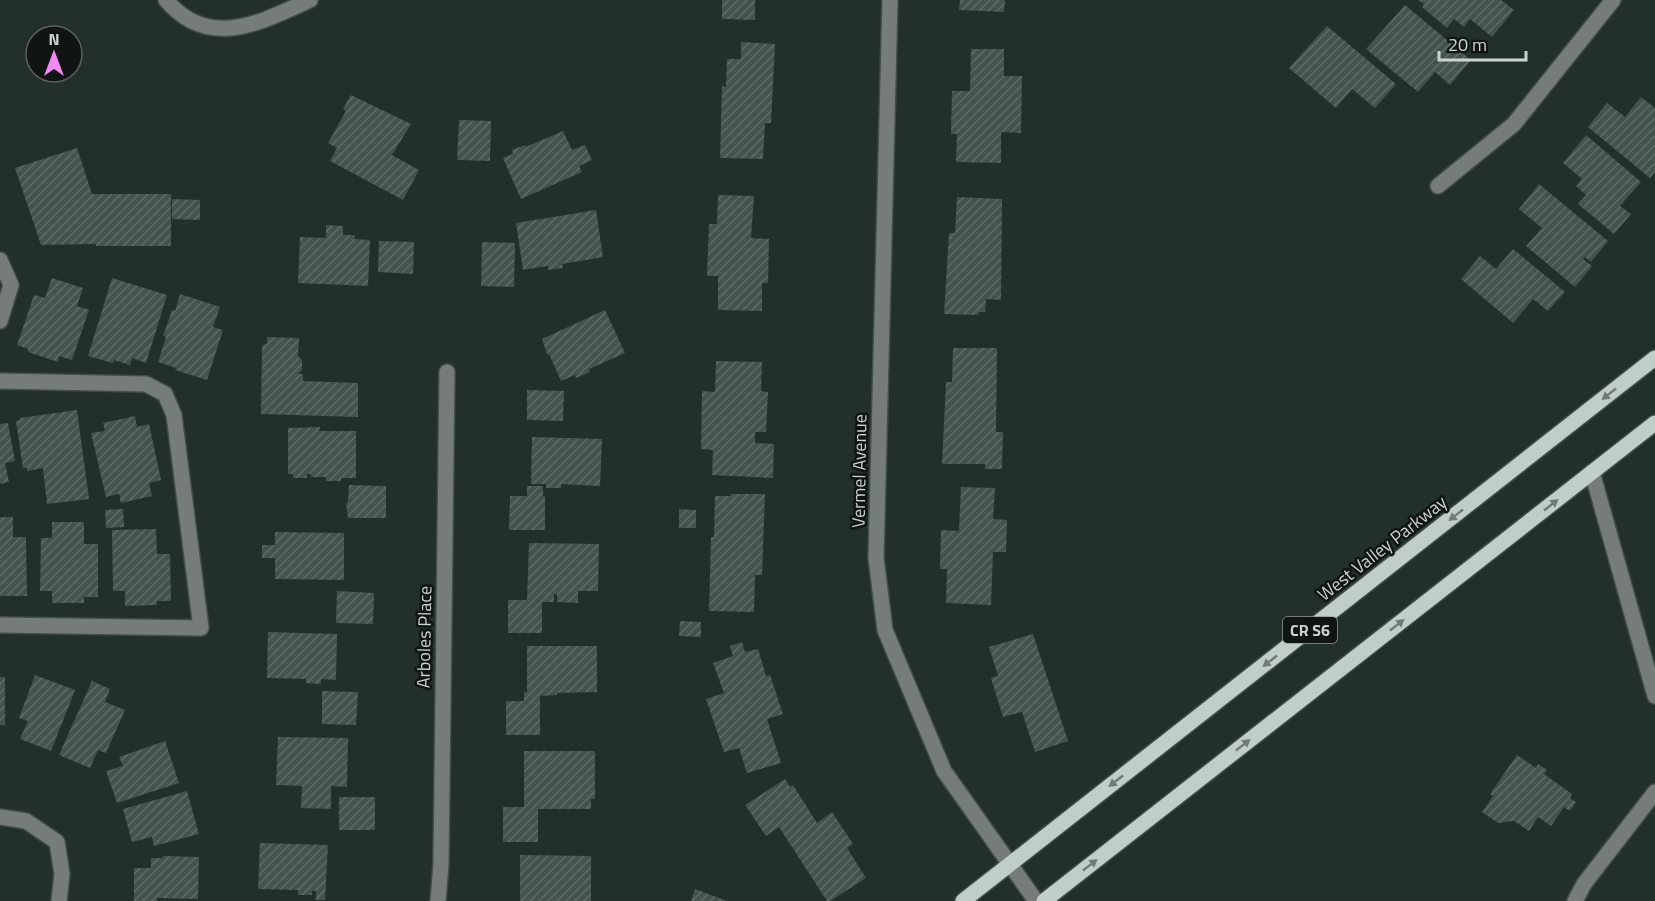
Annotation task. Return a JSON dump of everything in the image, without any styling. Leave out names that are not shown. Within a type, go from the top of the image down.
[{"type":"main road","name":"West Valley Parkway","points":[[963,901],[1655,358]]},
{"type":"main road","name":"CR S6","points":[[1044,901],[1655,423]]},
{"type":"street","points":[[166,0],[174,10],[202,26],[240,28],[257,24],[310,0]]},
{"type":"street","name":"Vermel Avenue","points":[[890,0],[876,558],[885,630],[944,771],[1036,901]]},
{"type":"street","points":[[1438,186],[1514,124],[1613,0]]},
{"type":"street","points":[[0,260],[11,285],[0,321]]},
{"type":"street","name":"Arboles Place","points":[[438,901],[441,864],[447,372]]},
{"type":"street","points":[[0,381],[146,384],[165,394],[174,415],[201,628],[0,625]]},
{"type":"street","points":[[1592,472],[1655,696]]},
{"type":"street","points":[[1575,901],[1584,884],[1655,792]]},
{"type":"street","points":[[0,817],[26,821],[57,842],[62,874],[59,901]]},
{"type":"building","points":[[722,0],[755,0],[755,20],[722,19]]},
{"type":"building","points":[[960,0],[1005,0],[1004,12],[959,10]]},
{"type":"building","points":[[1418,0],[1501,0],[1514,10],[1492,37],[1470,19],[1464,27],[1454,19],[1447,28],[1422,7],[1424,4]]},
{"type":"building","points":[[1405,5],[1471,60],[1450,85],[1435,72],[1418,92],[1366,49]]},
{"type":"building","points":[[1327,26],[1396,84],[1375,108],[1352,89],[1336,108],[1289,68]]},
{"type":"building","points":[[741,42],[775,44],[771,123],[765,123],[763,159],[720,158],[722,86],[726,87],[727,59],[741,59]]},
{"type":"building","points":[[971,49],[1004,49],[1004,76],[1022,76],[1021,133],[1001,132],[1001,163],[956,162],[957,134],[951,134],[952,91],[970,91]]},
{"type":"building","points":[[351,95],[411,124],[392,155],[419,170],[403,200],[330,161],[337,148],[328,143],[346,111],[343,109]]},
{"type":"building","points":[[1641,97],[1655,108],[1655,172],[1650,178],[1588,127],[1607,103],[1625,117]]},
{"type":"building","points":[[459,120],[491,121],[490,161],[457,160]]},
{"type":"building","points":[[563,131],[572,150],[585,145],[592,160],[579,166],[582,172],[521,199],[503,158],[513,154],[512,150],[525,145],[526,147]]},
{"type":"building","points":[[1586,135],[1641,182],[1620,206],[1631,214],[1614,234],[1578,204],[1586,195],[1576,186],[1582,179],[1563,163]]},
{"type":"building","points":[[77,148],[92,194],[171,194],[171,246],[41,245],[15,168]]},
{"type":"building","points":[[1539,184],[1608,241],[1591,262],[1585,257],[1583,259],[1592,266],[1575,287],[1526,246],[1542,228],[1519,209]]},
{"type":"building","points":[[718,195],[754,196],[751,238],[769,239],[768,283],[762,283],[762,311],[718,310],[718,276],[707,276],[709,224],[717,224]]},
{"type":"building","points":[[957,197],[1002,199],[1001,300],[986,299],[985,312],[979,312],[978,315],[944,314],[949,233],[955,233]]},
{"type":"building","points":[[172,199],[200,200],[200,220],[172,219]]},
{"type":"building","points":[[596,210],[603,257],[562,264],[563,268],[548,270],[548,266],[523,270],[516,223]]},
{"type":"building","points":[[326,225],[343,226],[343,235],[355,235],[354,239],[370,240],[368,286],[298,283],[300,237],[326,238]]},
{"type":"building","points":[[379,241],[414,242],[413,274],[378,272]]},
{"type":"building","points":[[482,242],[515,243],[514,287],[481,286]]},
{"type":"building","points":[[1513,249],[1565,292],[1548,311],[1533,299],[1513,323],[1461,279],[1480,256],[1496,269]]},
{"type":"building","points":[[52,278],[83,288],[77,306],[89,310],[72,360],[59,356],[58,362],[28,352],[28,349],[17,345],[34,295],[45,298]]},
{"type":"building","points":[[112,278],[167,295],[146,363],[132,358],[130,365],[114,360],[113,363],[88,356]]},
{"type":"building","points":[[180,294],[220,307],[213,327],[223,330],[207,380],[158,362],[166,337],[163,336]]},
{"type":"building","points":[[605,310],[625,353],[589,369],[590,372],[561,381],[542,339]]},
{"type":"building","points":[[267,337],[299,338],[298,356],[302,360],[302,370],[298,374],[303,374],[303,381],[358,383],[358,417],[261,414],[262,346],[267,343]]},
{"type":"building","points":[[953,348],[997,348],[996,432],[1003,432],[1002,469],[985,469],[985,464],[942,464],[946,382],[952,382]]},
{"type":"building","points":[[716,361],[762,362],[761,391],[768,392],[766,432],[755,432],[755,443],[774,444],[773,478],[712,475],[713,450],[701,449],[702,391],[715,392]]},
{"type":"building","points":[[527,390],[564,391],[563,421],[527,420]]},
{"type":"building","points":[[77,410],[89,499],[47,504],[43,468],[27,471],[27,468],[23,468],[16,421],[20,418]]},
{"type":"building","points":[[135,416],[137,427],[149,424],[161,480],[149,483],[152,496],[121,503],[119,494],[106,497],[91,433],[105,431],[103,423]]},
{"type":"building","points":[[8,423],[15,461],[5,463],[9,482],[0,484],[0,424]]},
{"type":"building","points":[[320,427],[319,431],[356,431],[356,478],[326,481],[326,477],[311,477],[311,474],[307,474],[307,478],[293,478],[293,474],[288,474],[288,428]]},
{"type":"building","points":[[532,437],[602,439],[600,486],[561,484],[561,488],[546,488],[546,484],[531,484]]},
{"type":"building","points":[[349,485],[386,486],[386,518],[348,518],[346,504]]},
{"type":"building","points":[[527,486],[543,486],[545,530],[509,530],[510,496],[527,496]]},
{"type":"building","points":[[961,487],[995,488],[993,519],[1007,520],[1006,552],[993,552],[991,605],[946,603],[947,569],[940,569],[941,530],[959,531]]},
{"type":"building","points":[[731,494],[765,494],[762,575],[755,575],[754,612],[709,611],[711,537],[714,537],[715,496],[731,496]]},
{"type":"building","points":[[123,509],[124,527],[106,528],[105,510]]},
{"type":"building","points":[[679,509],[696,510],[696,528],[679,528]]},
{"type":"building","points":[[0,517],[13,517],[13,537],[26,537],[27,596],[0,596]]},
{"type":"building","points":[[52,522],[84,522],[84,544],[98,544],[98,597],[84,597],[84,603],[52,603],[52,591],[40,591],[41,538],[52,538]]},
{"type":"building","points":[[156,529],[157,554],[170,554],[171,601],[157,601],[157,605],[125,606],[125,591],[113,591],[112,530]]},
{"type":"building","points":[[275,532],[344,533],[344,580],[275,579],[275,558],[262,558],[262,545],[275,545]]},
{"type":"building","points":[[529,543],[599,544],[598,591],[578,591],[578,603],[557,602],[557,594],[554,594],[554,602],[542,602],[542,633],[508,633],[508,600],[527,600]]},
{"type":"building","points":[[337,591],[374,593],[373,624],[336,623]]},
{"type":"building","points":[[680,621],[701,622],[701,637],[679,636]]},
{"type":"building","points":[[268,632],[337,634],[336,680],[321,679],[321,684],[306,683],[306,679],[267,678]]},
{"type":"building","points":[[1033,634],[1068,741],[1035,752],[1022,712],[1003,717],[991,678],[998,676],[989,647]]},
{"type":"building","points":[[742,642],[745,652],[758,649],[766,676],[770,675],[783,714],[767,719],[781,763],[747,773],[739,748],[724,752],[706,699],[724,693],[713,663],[733,656],[730,646]]},
{"type":"building","points":[[527,646],[597,646],[597,692],[557,693],[557,695],[540,696],[540,735],[506,735],[506,701],[524,701],[524,692],[527,692]]},
{"type":"building","points":[[35,675],[75,690],[51,751],[20,739],[28,721],[19,718]]},
{"type":"building","points":[[0,677],[5,677],[5,725],[0,725]]},
{"type":"building","points":[[92,681],[110,689],[105,702],[125,710],[106,753],[98,750],[90,768],[59,755]]},
{"type":"building","points":[[322,691],[358,692],[356,725],[322,724]]},
{"type":"building","points":[[278,737],[348,738],[347,787],[331,786],[331,809],[301,808],[302,786],[276,785]]},
{"type":"building","points":[[165,741],[179,783],[117,803],[106,771],[123,766],[119,757]]},
{"type":"building","points":[[524,751],[595,751],[595,799],[591,799],[591,809],[538,809],[538,842],[503,842],[503,807],[524,807]]},
{"type":"building","points":[[1517,755],[1536,768],[1538,764],[1547,770],[1544,774],[1572,794],[1570,798],[1576,802],[1570,811],[1564,807],[1551,826],[1538,817],[1529,831],[1514,821],[1498,823],[1482,812],[1493,796],[1490,794]]},
{"type":"building","points":[[785,779],[790,787],[793,785],[817,823],[832,812],[853,844],[847,848],[866,878],[830,901],[827,901],[779,827],[766,836],[745,805]]},
{"type":"building","points":[[187,791],[199,834],[154,846],[152,837],[132,842],[123,809]]},
{"type":"building","points":[[339,797],[375,797],[375,830],[339,830]]},
{"type":"building","points":[[260,843],[328,845],[325,900],[316,900],[316,891],[312,891],[312,895],[298,895],[298,890],[258,889]]},
{"type":"building","points":[[520,855],[591,856],[591,901],[520,901]]},
{"type":"building","points":[[163,856],[199,857],[198,899],[157,898],[157,901],[134,901],[134,868],[151,868],[151,858],[163,858]]},
{"type":"building","points":[[695,889],[727,901],[691,901]]}]
